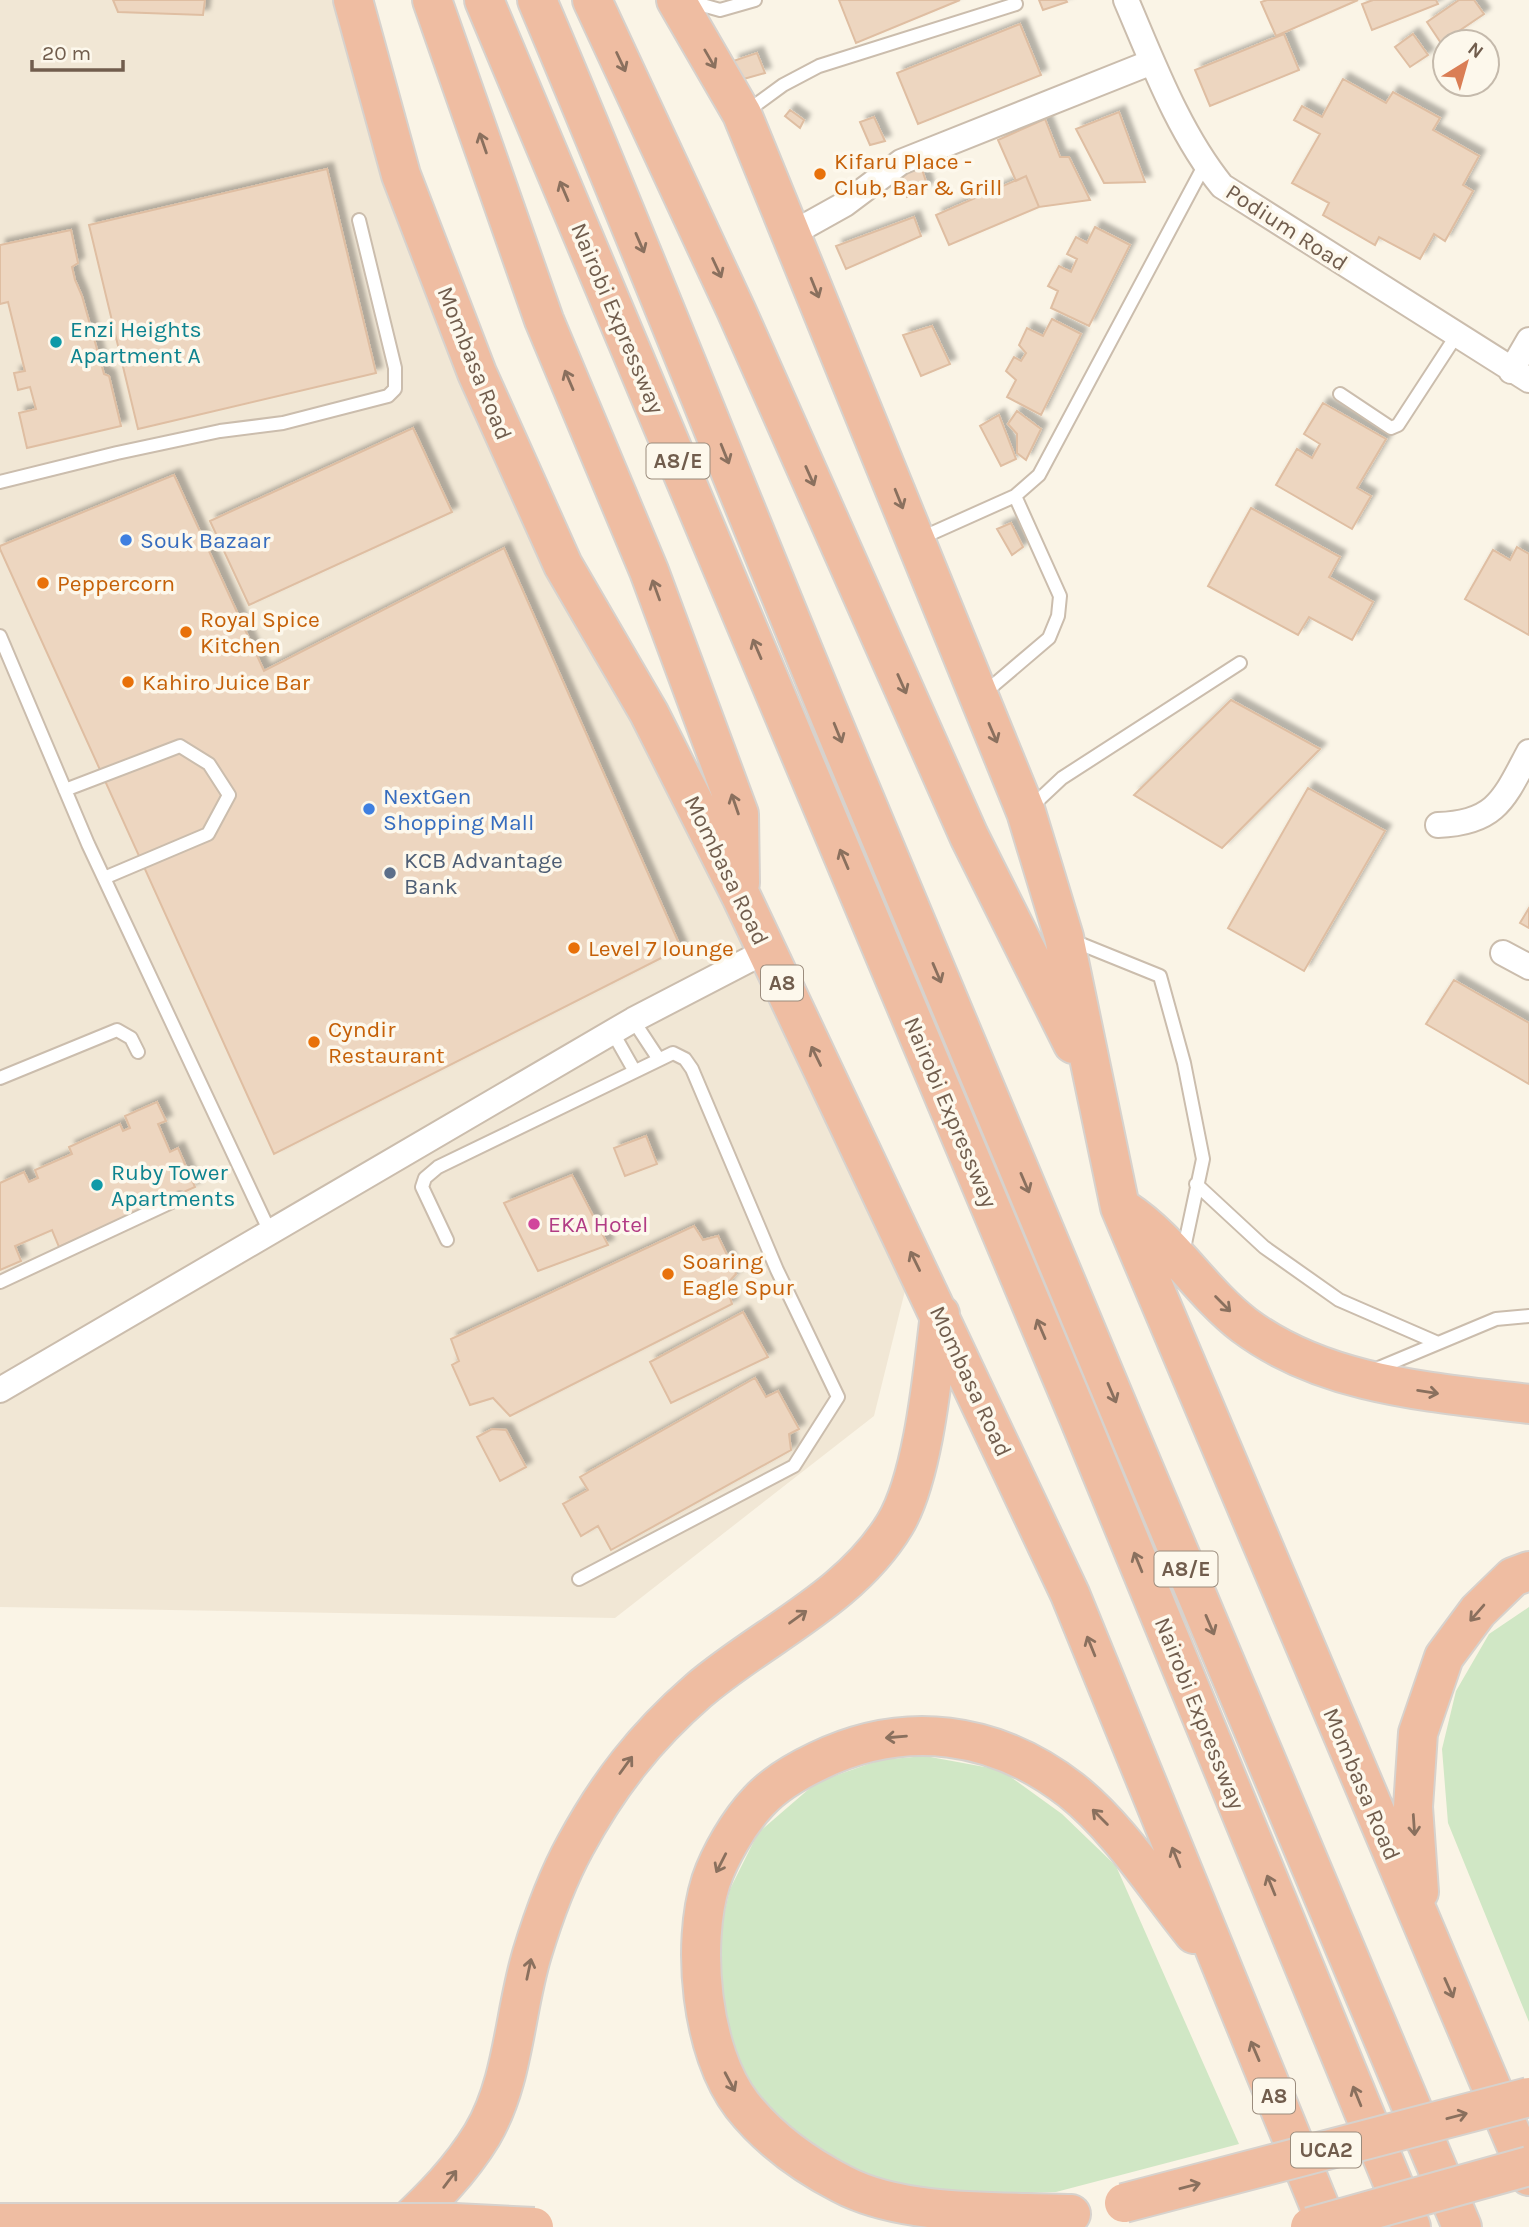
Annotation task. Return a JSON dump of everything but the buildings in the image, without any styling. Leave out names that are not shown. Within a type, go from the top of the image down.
[{"type":"highway","name":"Mombasa Road","points":[[353,0],[401,176],[477,373],[563,565],[649,713],[741,896],[940,1314],[1070,1594],[1220,1966]]},
{"type":"highway","points":[[432,0],[544,320],[649,571],[738,814],[741,896]]},
{"type":"highway","name":"Nairobi Expressway","points":[[484,0],[871,922],[1411,2227]]},
{"type":"highway","name":"Nairobi Expressway","points":[[537,0],[649,264],[782,599],[911,910],[1462,2227]]},
{"type":"highway","points":[[592,0],[736,310],[969,836],[1096,1091]]},
{"type":"highway","name":"Mombasa Road","points":[[676,0],[742,114],[793,233],[1026,812],[1064,937],[1121,1207],[1529,2176]]},
{"type":"highway","points":[[1121,1207],[1151,1227],[1244,1324],[1293,1354],[1354,1378],[1430,1392],[1529,1404]]},
{"type":"highway","points":[[402,2227],[446,2187],[483,2134],[506,2073],[532,1955],[573,1849],[607,1790],[639,1747],[699,1690],[851,1578],[896,1523],[913,1477],[940,1314]]},
{"type":"highway","points":[[1422,1925],[1413,1807],[1418,1733],[1444,1657],[1478,1611],[1513,1577],[1529,1571]]},
{"type":"highway","points":[[1071,2214],[895,2205],[843,2185],[786,2149],[741,2104],[714,2053],[700,1985],[711,1881],[738,1830],[758,1801],[793,1773],[837,1751],[875,1739],[925,1734],[968,1739],[1027,1763],[1070,1789],[1103,1819],[1220,1966]]},
{"type":"highway","name":"A8","points":[[1220,1966],[1328,2227]]},
{"type":"highway","name":"UCA2","points":[[990,2227],[1124,2203],[1529,2097]]},
{"type":"highway","points":[[1310,2227],[1529,2166]]},
{"type":"highway","points":[[0,2223],[455,2223],[534,2227]]},
{"type":"street","name":"Podium Road","points":[[1126,0],[1152,62],[1205,164],[1222,186],[1520,375]]},
{"type":"street","points":[[793,233],[845,204],[901,162],[1152,62]]},
{"type":"street","points":[[1520,375],[1529,341]]},
{"type":"street","points":[[1438,825],[1465,824],[1489,812],[1505,797],[1529,752]]},
{"type":"street","points":[[0,1389],[623,1026],[766,951]]},
{"type":"street","points":[[1503,953],[1529,967]]},
{"type":"lane","points":[[684,0],[720,10],[755,0]]},
{"type":"lane","points":[[742,114],[783,85],[819,66],[1016,4]]},
{"type":"lane","points":[[916,541],[1015,496],[1039,475],[1205,164]]},
{"type":"lane","points":[[0,482],[220,431],[283,423],[388,396],[395,389],[395,368],[359,220]]},
{"type":"lane","points":[[1339,394],[1391,428],[1398,425],[1456,336]]},
{"type":"lane","points":[[978,698],[1049,638],[1058,616],[1060,597],[1015,496]]},
{"type":"lane","points":[[0,636],[104,878],[270,1232]]},
{"type":"lane","points":[[1026,812],[1062,778],[1240,663]]},
{"type":"lane","points":[[65,790],[180,746],[209,764],[229,794],[208,834],[104,878]]},
{"type":"lane","points":[[1064,937],[1160,976],[1184,1063],[1203,1159],[1181,1260]]},
{"type":"lane","points":[[623,1026],[658,1058]]},
{"type":"lane","points":[[623,1026],[634,1070]]},
{"type":"lane","points":[[0,1078],[117,1030],[131,1038],[138,1052]]},
{"type":"lane","points":[[447,1240],[422,1187],[425,1178],[438,1167],[673,1052],[685,1059],[692,1069],[777,1270],[838,1397],[794,1466],[579,1579]]},
{"type":"lane","points":[[1196,1184],[1264,1247],[1339,1300],[1438,1343]]},
{"type":"lane","points":[[0,1282],[180,1198]]},
{"type":"lane","points":[[1354,1378],[1496,1319],[1529,1316]]},
{"type":"shaded area","points":[[0,0],[340,0],[477,373],[766,951],[920,1230],[874,1416],[615,1618],[0,1607]]},
{"type":"green space","points":[[1529,1607],[1529,2022],[1448,1823],[1442,1749],[1456,1691],[1489,1634]]},
{"type":"green space","points":[[925,1756],[1001,1770],[1062,1814],[1116,1866],[1239,2144],[1056,2192],[961,2195],[851,2177],[784,2135],[743,2081],[718,2003],[716,1949],[730,1889],[758,1833],[817,1782],[880,1760]]},
{"type":"place","name":"Kifaru Place - Club, Bar & Grill","points":[[820,174]]},
{"type":"place","name":"Enzi Heights Apartment A","points":[[56,342]]},
{"type":"place","name":"Souk Bazaar","points":[[126,540]]},
{"type":"place","name":"Peppercorn","points":[[43,583]]},
{"type":"place","name":"Royal Spice Kitchen","points":[[186,632]]},
{"type":"place","name":"Kahiro Juice Bar","points":[[128,682]]},
{"type":"place","name":"NextGen Shopping Mall","points":[[369,809]]},
{"type":"place","name":"KCB Advantage Bank","points":[[390,873]]},
{"type":"place","name":"Level 7 lounge","points":[[574,948]]},
{"type":"place","name":"Cyndir Restaurant","points":[[314,1042]]},
{"type":"place","name":"Ruby Tower Apartments","points":[[97,1185]]},
{"type":"place","name":"EKA Hotel","points":[[534,1224]]},
{"type":"place","name":"Soaring Eagle Spur","points":[[668,1274]]}]
